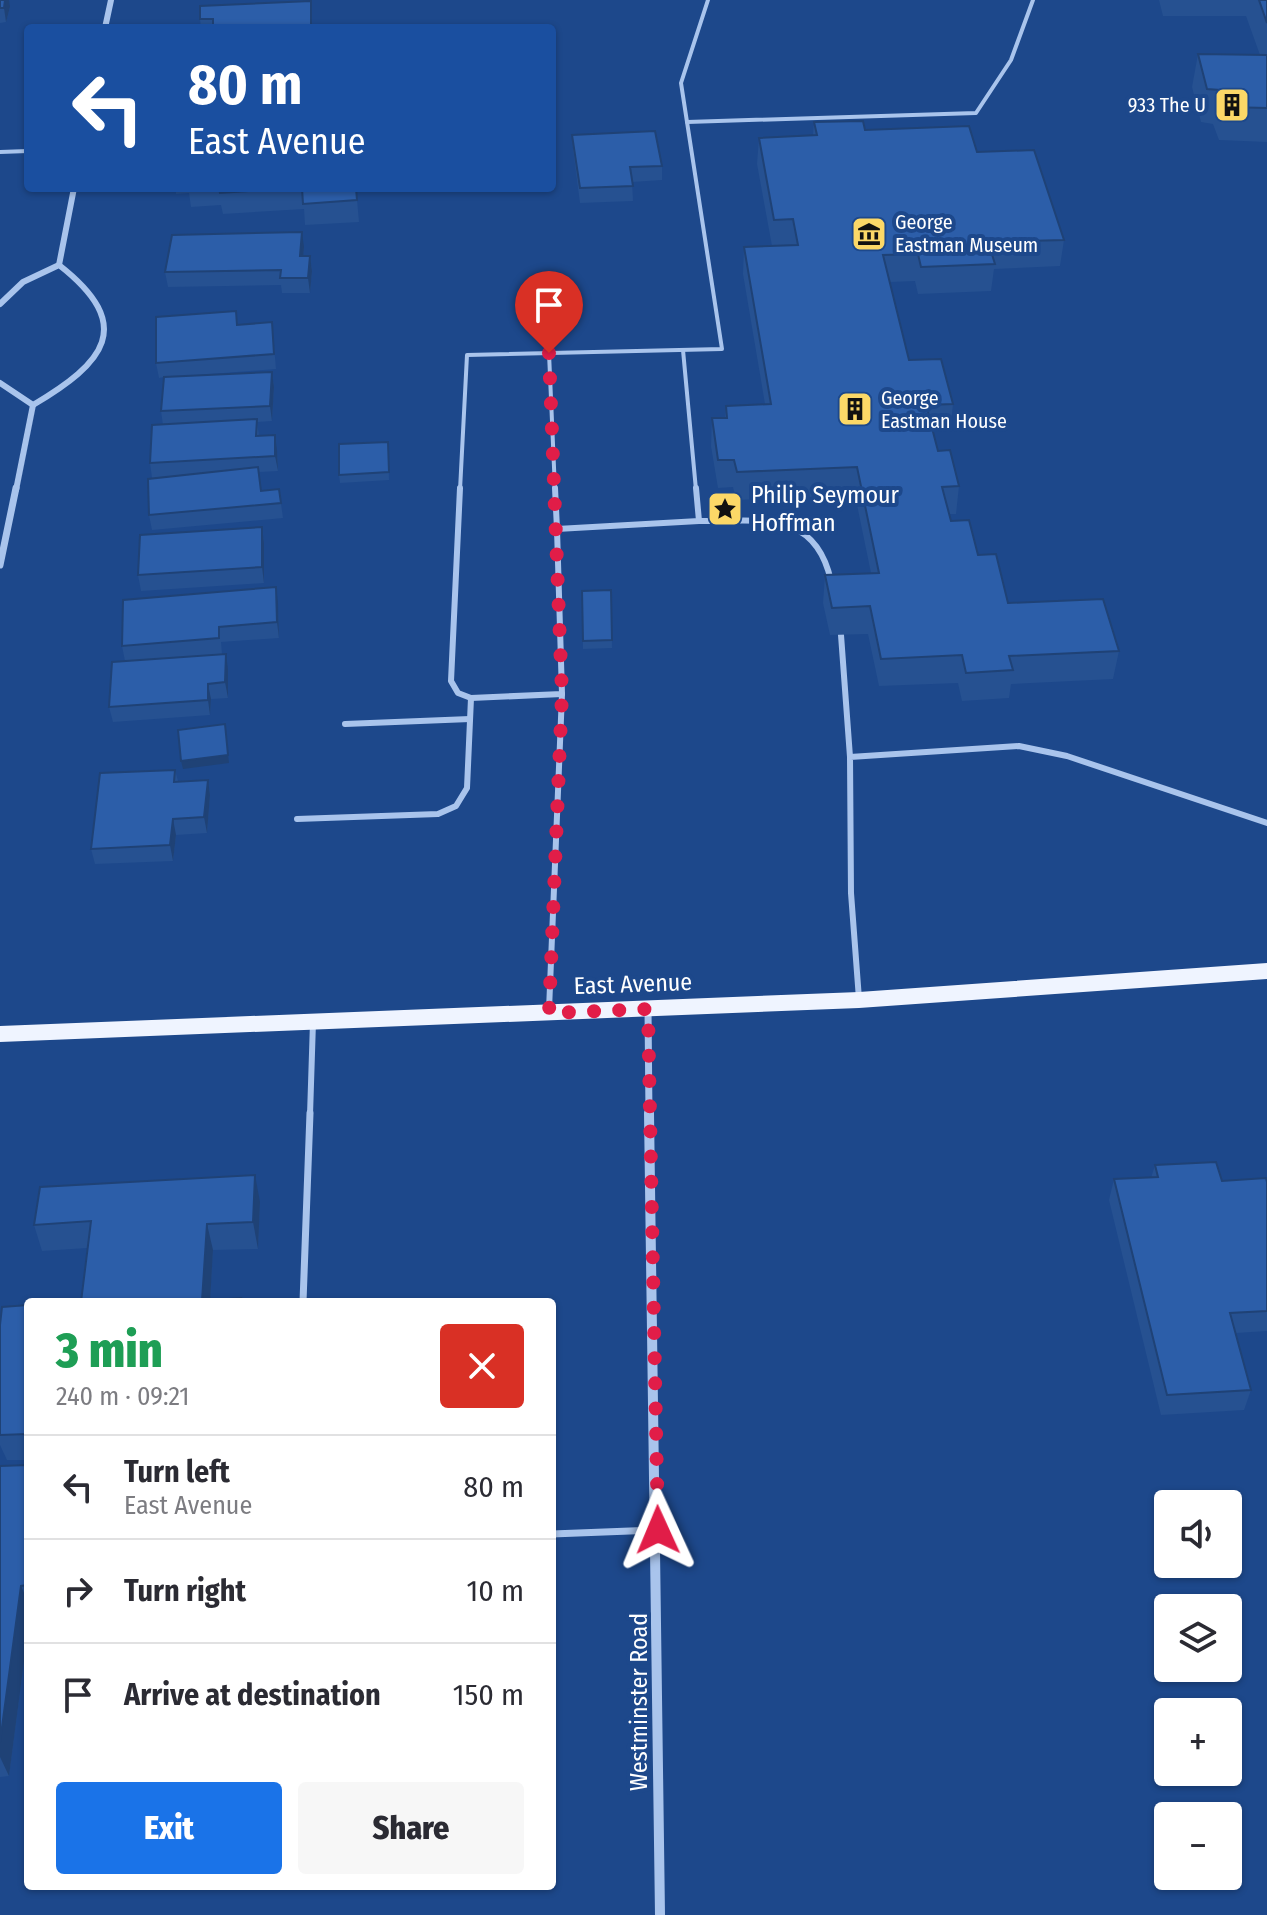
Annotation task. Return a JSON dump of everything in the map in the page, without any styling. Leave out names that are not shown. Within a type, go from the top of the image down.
[{"type":"main road","name":"East Avenue","points":[[0,1034],[859,1000],[1267,971]]},
{"type":"street","points":[[106,24],[111,0]]},
{"type":"street","points":[[59,265],[73,192]]},
{"type":"street","points":[[0,304],[23,282],[59,265]]},
{"type":"street","points":[[0,565],[33,405],[68,386],[90,367],[103,343],[105,321],[97,298],[81,279],[59,265]]},
{"type":"street","points":[[0,383],[33,405]]},
{"type":"street","name":"Westminster Road","points":[[648,1009],[658,1530],[660,1915]]},
{"type":"lane","points":[[562,694],[471,698],[458,693],[451,681],[467,355],[722,349],[681,83],[708,0]]},
{"type":"lane","points":[[687,122],[976,113],[994,92],[1019,49],[1033,0]]},
{"type":"lane","points":[[0,152],[24,151]]},
{"type":"lane","points":[[683,350],[699,521]]},
{"type":"lane","points":[[549,353],[562,694],[549,1013]]},
{"type":"lane","points":[[557,529],[699,521],[774,524],[808,533],[825,554],[833,590]]},
{"type":"lane","points":[[841,635],[850,757],[851,893],[859,1000]]},
{"type":"lane","points":[[297,819],[438,814],[456,806],[467,788],[471,698]]},
{"type":"lane","points":[[345,724],[470,719]]},
{"type":"lane","points":[[850,757],[1019,746],[1067,756],[1267,823]]},
{"type":"lane","points":[[303,1298],[313,1022]]},
{"type":"lane","points":[[556,1534],[658,1530]]},
{"type":"building","points":[[1259,0],[1267,0],[1267,23]]},
{"type":"building","points":[[311,1],[311,24],[213,24],[213,19],[200,19],[200,6]]},
{"type":"building","points":[[1198,54],[1267,55],[1267,108],[1226,107],[1220,90],[1207,89]]},
{"type":"building","name":"George Eastman House","points":[[863,121],[865,130],[969,126],[977,152],[1034,150],[1064,240],[988,242],[995,264],[921,267],[918,254],[883,255],[909,360],[941,359],[953,404],[926,405],[938,451],[950,450],[959,486],[942,487],[951,521],[969,520],[978,555],[996,554],[1008,603],[1103,599],[1119,651],[1009,656],[1013,670],[966,673],[962,655],[881,659],[870,606],[832,608],[825,575],[879,573],[857,467],[737,472],[734,460],[718,460],[712,418],[727,418],[726,406],[771,404],[744,247],[798,245],[793,219],[774,220],[759,138],[817,135],[814,122]]},
{"type":"building","points":[[655,131],[662,166],[630,167],[633,186],[580,188],[572,135]]},
{"type":"building","points":[[302,192],[356,192],[357,200],[303,204]]},
{"type":"building","points":[[302,232],[300,256],[310,256],[308,278],[280,278],[281,270],[165,272],[172,235]]},
{"type":"building","points":[[236,311],[237,325],[272,322],[274,354],[156,363],[156,317]]},
{"type":"building","points":[[272,372],[270,406],[161,411],[164,377]]},
{"type":"building","points":[[257,419],[256,436],[275,435],[275,456],[150,463],[152,425]]},
{"type":"building","points":[[388,442],[389,472],[339,475],[339,444]]},
{"type":"building","points":[[258,467],[261,491],[279,489],[281,503],[149,515],[148,479]]},
{"type":"building","points":[[262,527],[262,567],[138,575],[140,535]]},
{"type":"building","points":[[276,587],[277,622],[219,627],[219,638],[122,646],[123,600]]},
{"type":"building","points":[[611,590],[612,640],[583,641],[582,591]]},
{"type":"building","points":[[226,654],[225,682],[208,684],[208,700],[109,707],[112,662]]},
{"type":"building","points":[[225,724],[228,755],[181,761],[178,730]]},
{"type":"building","points":[[175,770],[174,782],[208,780],[204,817],[173,819],[170,845],[91,849],[100,773]]},
{"type":"building","points":[[1216,1162],[1222,1181],[1266,1178],[1267,1182],[1267,1311],[1230,1313],[1251,1390],[1167,1395],[1114,1179],[1158,1177],[1155,1165]]},
{"type":"building","points":[[255,1175],[253,1222],[207,1224],[202,1298],[81,1298],[91,1221],[34,1225],[40,1187]]},
{"type":"building","points":[[24,1305],[24,1434],[0,1435],[2,1307]]},
{"type":"building","points":[[24,1465],[24,1586],[21,1586],[0,1742],[0,1466]]},
{"type":"place","name":"933 The U","points":[[1232,105]]},
{"type":"place","name":"George Eastman Museum","points":[[869,234]]},
{"type":"place","name":"George Eastman House","points":[[855,409]]},
{"type":"place","name":"Philip Seymour Hoffman","points":[[725,509]]},
{"type":"route","points":[[549,353],[562,694],[549,1013],[648,1009],[658,1530]]}]
